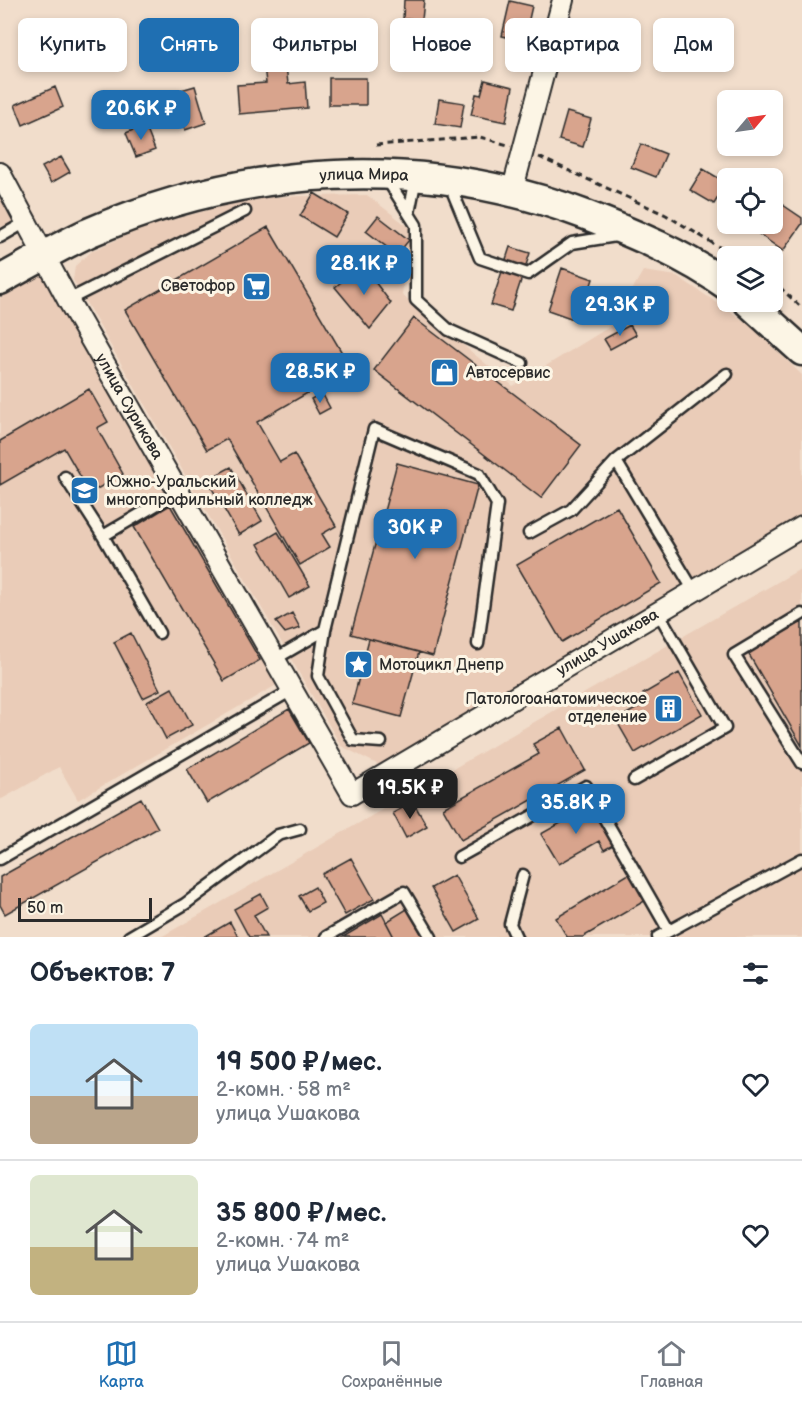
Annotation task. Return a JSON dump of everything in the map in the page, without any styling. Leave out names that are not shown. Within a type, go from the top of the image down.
[{"type":"main road","name":"улица Мира","points":[[0,280],[43,256],[130,217],[224,189],[257,181],[309,176],[384,174],[448,180],[512,192],[571,210],[632,233],[717,279]]},
{"type":"main road","points":[[759,312],[802,351]]},
{"type":"street","points":[[512,192],[563,0]]},
{"type":"street","name":"улица Сурикова","points":[[0,173],[43,256],[352,794]]},
{"type":"street","name":"улица Ушакова","points":[[352,794],[802,527]]},
{"type":"lane","points":[[384,174],[416,225],[416,300],[449,330],[522,363]]},
{"type":"lane","points":[[409,213],[416,176]]},
{"type":"lane","points":[[448,180],[480,258],[528,274],[572,243],[632,233]]},
{"type":"lane","points":[[68,300],[245,211]]},
{"type":"lane","points":[[0,237],[26,222]]},
{"type":"lane","points":[[529,533],[571,510],[616,461],[727,374]]},
{"type":"lane","points":[[381,742],[354,740],[318,676],[325,630],[374,429],[479,474],[497,504],[478,644]]},
{"type":"lane","points":[[616,461],[694,591]]},
{"type":"lane","points":[[65,477],[103,536],[159,633]]},
{"type":"lane","points":[[103,536],[178,492]]},
{"type":"lane","points":[[634,780],[725,728],[658,612]]},
{"type":"lane","points":[[802,614],[734,655],[802,763]]},
{"type":"lane","points":[[275,660],[325,630]]},
{"type":"lane","points":[[0,858],[292,690]]},
{"type":"lane","points":[[459,857],[586,786],[669,931]]},
{"type":"lane","points":[[129,937],[185,904],[278,835],[300,829]]},
{"type":"lane","points":[[658,937],[802,859]]},
{"type":"lane","points":[[516,937],[510,924],[523,874]]},
{"type":"lane","points":[[326,937],[404,892],[430,937]]},
{"type":"path","points":[[376,145],[480,137],[524,150],[666,215],[717,246]]},
{"type":"path","points":[[783,290],[802,308]]},
{"type":"shaded area","points":[[0,194],[16,224],[0,227]]},
{"type":"shaded area","points":[[367,195],[410,228],[402,295],[513,386],[611,326],[643,271],[677,276],[717,303],[717,312],[731,312],[750,325],[802,375],[802,514],[381,766],[341,746],[73,280],[75,266],[92,251],[145,227],[257,197]]},
{"type":"shaded area","name":"Южно-Уральский многопрофильный колледж","points":[[45,272],[280,683],[78,800],[59,767],[0,800],[0,298]]},
{"type":"shaded area","points":[[802,568],[802,937],[161,937]]},
{"type":"building","points":[[404,0],[424,0],[422,18],[403,18]]},
{"type":"building","points":[[510,1],[532,6],[529,18],[506,18]]},
{"type":"building","points":[[265,72],[287,72],[288,84],[305,82],[307,108],[239,114],[237,85],[266,83]]},
{"type":"building","points":[[329,78],[366,78],[366,105],[329,105]]},
{"type":"building","points":[[485,80],[513,87],[506,122],[471,115],[476,94],[481,95]]},
{"type":"building","points":[[195,86],[206,123],[185,130],[174,92]]},
{"type":"building","points":[[55,87],[63,107],[23,125],[15,105]]},
{"type":"building","points":[[439,99],[464,103],[460,128],[435,124]]},
{"type":"building","points":[[567,112],[591,119],[583,147],[559,140]]},
{"type":"building","points":[[145,125],[155,150],[136,157],[126,133]]},
{"type":"building","points":[[641,144],[666,154],[656,177],[631,167]]},
{"type":"building","points":[[61,157],[70,172],[51,183],[42,167]]},
{"type":"building","points":[[703,169],[717,177],[717,199],[714,204],[690,190]]},
{"type":"building","points":[[314,193],[348,214],[334,237],[300,216]]},
{"type":"building","points":[[783,205],[802,218],[802,224],[783,251],[783,246],[776,246],[759,234],[783,234]]},
{"type":"building","points":[[378,216],[409,240],[397,255],[366,231]]},
{"type":"building","points":[[268,227],[351,368],[257,422],[280,462],[294,454],[336,526],[322,534],[330,547],[300,565],[227,439],[207,450],[125,310]]},
{"type":"building","points":[[510,247],[530,253],[511,311],[491,305]]},
{"type":"building","points":[[362,265],[391,303],[370,329],[335,287]]},
{"type":"building","points":[[562,268],[593,279],[579,321],[548,310]]},
{"type":"building","points":[[414,318],[581,445],[541,498],[374,370]]},
{"type":"building","points":[[630,325],[636,335],[610,349],[604,339]]},
{"type":"building","points":[[89,389],[108,422],[97,428],[123,474],[90,493],[64,448],[0,485],[0,441]]},
{"type":"building","points":[[322,393],[330,408],[319,414],[311,399]]},
{"type":"building","points":[[397,463],[478,485],[433,656],[351,634]]},
{"type":"building","points":[[231,467],[262,521],[239,535],[207,480]]},
{"type":"building","points":[[170,505],[260,660],[224,681],[134,527]]},
{"type":"building","points":[[617,507],[661,583],[562,642],[517,565]]},
{"type":"building","points":[[278,532],[310,586],[289,598],[258,544]]},
{"type":"building","points":[[292,613],[300,628],[285,633],[276,622]]},
{"type":"building","points":[[802,622],[802,746],[748,653]]},
{"type":"building","points":[[131,633],[160,690],[143,698],[114,642]]},
{"type":"building","points":[[369,639],[419,652],[401,717],[352,704]]},
{"type":"building","name":"Патологоанатомическое отделение","points":[[679,673],[702,714],[635,753],[616,720],[648,702],[643,694]]},
{"type":"building","points":[[172,688],[192,725],[166,739],[147,702]]},
{"type":"building","points":[[289,709],[309,743],[207,803],[187,769]]},
{"type":"building","points":[[562,728],[585,770],[461,840],[443,808],[539,754],[533,744]]},
{"type":"building","points":[[141,798],[158,828],[5,914],[0,905],[0,877]]},
{"type":"building","points":[[413,802],[427,826],[406,838],[393,813]]},
{"type":"building","points":[[591,806],[613,845],[604,850],[599,841],[559,864],[541,834]]},
{"type":"building","points":[[351,858],[374,899],[345,915],[322,874]]},
{"type":"building","points":[[632,872],[648,899],[583,937],[567,937],[556,918]]},
{"type":"building","points":[[454,875],[479,919],[456,932],[431,888]]},
{"type":"building","points":[[315,887],[323,903],[308,911],[299,896]]},
{"type":"building","points":[[261,894],[268,907],[254,915],[266,937],[249,937],[234,909]]},
{"type":"building","points":[[407,909],[423,937],[394,937],[386,922]]},
{"type":"building","points":[[382,914],[394,937],[343,937]]},
{"type":"building","points":[[230,922],[238,937],[204,937]]},
{"type":"place","name":"Светофор","points":[[256,286]]},
{"type":"place","name":"Автосервис","points":[[445,373]]},
{"type":"place","name":"Южно-Уральский многопрофильный колледж","points":[[85,491]]},
{"type":"place","name":"Мотоцикл Днепр","points":[[358,665]]},
{"type":"place","name":"Патологоанатомическое отделение","points":[[668,708]]}]
